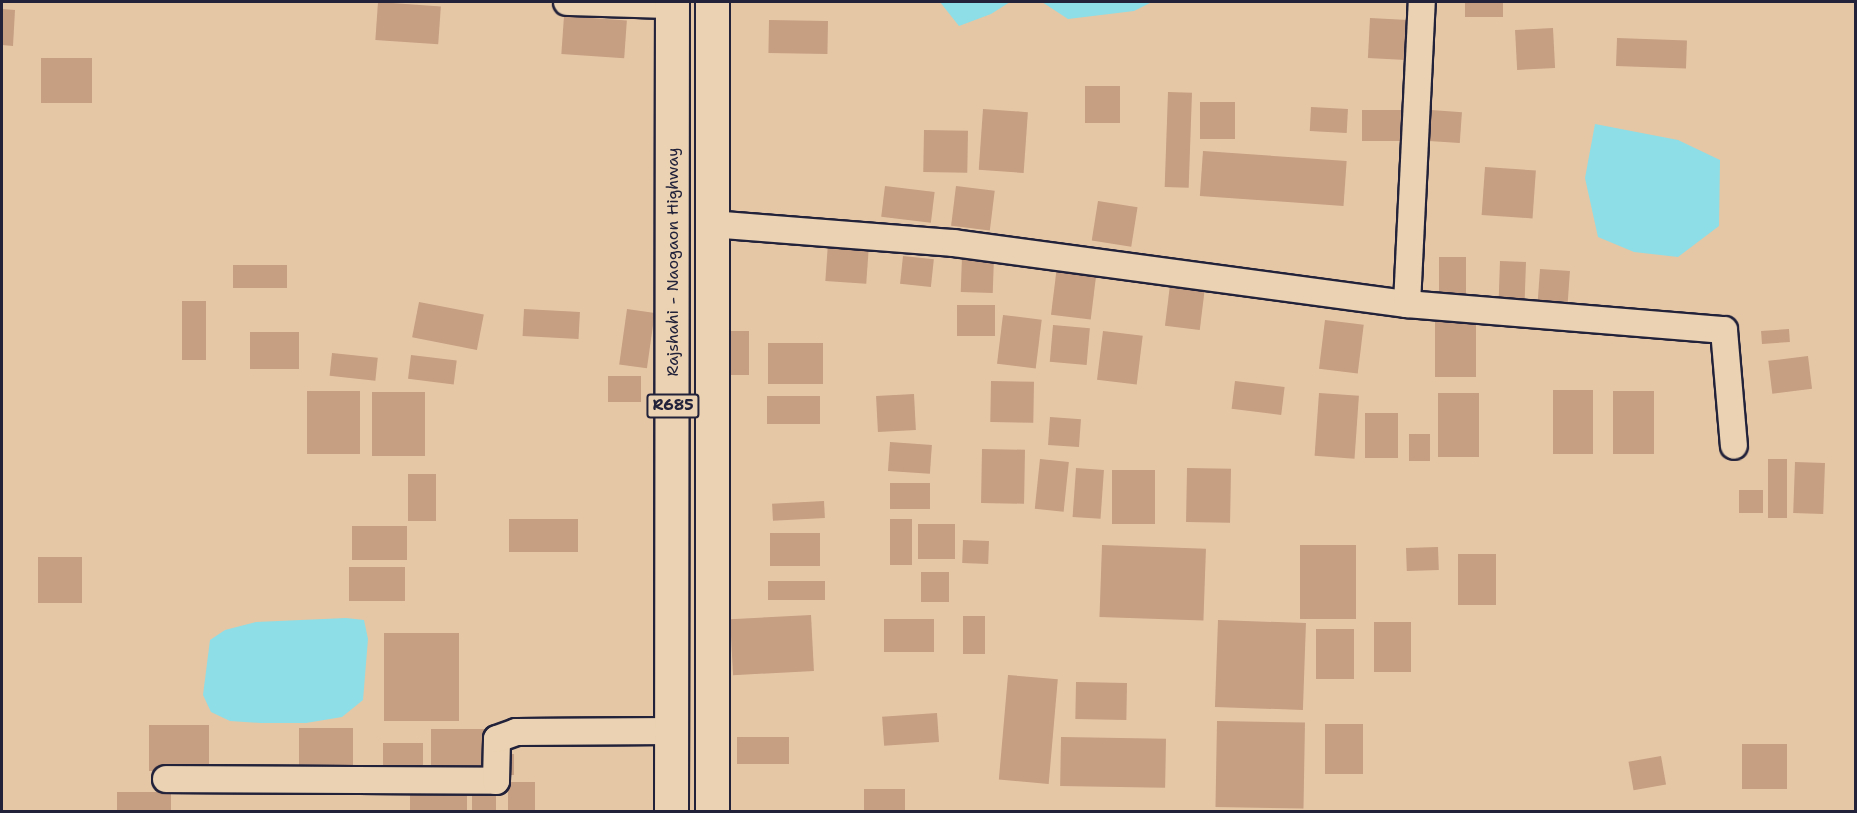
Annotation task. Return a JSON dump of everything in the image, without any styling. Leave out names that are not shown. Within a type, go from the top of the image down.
[{"type":"main road","name":"R685","points":[[712,2],[712,812]]},
{"type":"main road","name":"Rajshahi - Naogaon Highway","points":[[671,812],[672,3]]},
{"type":"street","points":[[567,2],[672,3]]},
{"type":"street","points":[[1407,304],[1422,2]]},
{"type":"street","points":[[711,224],[954,243],[1407,304],[1724,330],[1734,446]]},
{"type":"street","points":[[166,779],[496,781],[497,739],[516,732],[671,731]]},
{"type":"water","points":[[940,2],[1010,2],[991,14],[959,26]]},
{"type":"water","points":[[1042,2],[1152,2],[1134,11],[1068,19]]},
{"type":"water","points":[[1595,124],[1678,140],[1720,160],[1719,226],[1678,257],[1634,252],[1598,237],[1585,178]]},
{"type":"water","points":[[346,618],[364,620],[368,639],[363,700],[342,717],[306,723],[261,723],[230,721],[211,712],[203,695],[210,640],[225,630],[256,622]]},
{"type":"building","points":[[378,2],[441,6],[438,44],[375,40]]},
{"type":"building","points":[[1465,2],[1503,2],[1503,17],[1465,17]]},
{"type":"building","points":[[2,9],[15,10],[13,46],[2,45]]},
{"type":"building","points":[[564,16],[627,20],[624,58],[561,54]]},
{"type":"building","points":[[1370,18],[1408,20],[1406,60],[1368,58]]},
{"type":"building","points":[[769,20],[828,21],[827,54],[768,53]]},
{"type":"building","points":[[1553,28],[1555,68],[1517,70],[1515,30]]},
{"type":"building","points":[[1617,38],[1687,40],[1686,68],[1616,66]]},
{"type":"building","points":[[41,58],[92,58],[92,103],[41,103]]},
{"type":"building","points":[[1085,86],[1120,86],[1120,123],[1085,123]]},
{"type":"building","points":[[1168,92],[1192,93],[1189,188],[1165,187]]},
{"type":"building","points":[[1200,102],[1235,102],[1235,139],[1200,139]]},
{"type":"building","points":[[1311,107],[1348,109],[1347,133],[1310,131]]},
{"type":"building","points":[[983,109],[1028,112],[1024,173],[979,170]]},
{"type":"building","points":[[1362,110],[1402,110],[1402,141],[1362,141]]},
{"type":"building","points":[[1431,110],[1462,112],[1460,143],[1429,141]]},
{"type":"building","points":[[924,130],[968,131],[967,173],[923,172]]},
{"type":"building","points":[[1203,151],[1347,161],[1344,206],[1200,196]]},
{"type":"building","points":[[1485,167],[1536,171],[1533,218],[1482,215]]},
{"type":"building","points":[[885,186],[935,192],[931,223],[881,217]]},
{"type":"building","points":[[956,186],[995,191],[990,230],[951,226]]},
{"type":"building","points":[[1098,201],[1138,207],[1131,247],[1092,241]]},
{"type":"building","points":[[828,243],[869,246],[866,284],[825,281]]},
{"type":"building","points":[[903,256],[934,259],[931,287],[900,284]]},
{"type":"building","points":[[962,256],[994,257],[993,293],[961,292]]},
{"type":"building","points":[[1439,257],[1466,257],[1466,295],[1439,295]]},
{"type":"building","points":[[1500,261],[1526,262],[1525,300],[1499,299]]},
{"type":"building","points":[[233,265],[287,265],[287,288],[233,288]]},
{"type":"building","points":[[1057,266],[1097,271],[1091,320],[1051,315]]},
{"type":"building","points":[[1540,269],[1570,271],[1568,302],[1538,300]]},
{"type":"building","points":[[1170,285],[1205,289],[1200,330],[1165,326]]},
{"type":"building","points":[[182,301],[206,301],[206,360],[182,360]]},
{"type":"building","points":[[419,302],[484,315],[477,350],[412,337]]},
{"type":"building","points":[[957,305],[995,305],[995,336],[957,336]]},
{"type":"building","points":[[524,309],[580,312],[579,339],[523,336]]},
{"type":"building","points":[[627,309],[655,313],[647,368],[619,364]]},
{"type":"building","points":[[1003,315],[1042,320],[1036,368],[997,364]]},
{"type":"building","points":[[1325,320],[1364,325],[1358,373],[1319,369]]},
{"type":"building","points":[[1435,322],[1476,322],[1476,377],[1435,377]]},
{"type":"building","points":[[1053,325],[1090,328],[1087,365],[1050,362]]},
{"type":"building","points":[[1789,329],[1790,342],[1762,344],[1761,331]]},
{"type":"building","points":[[723,331],[749,331],[749,375],[723,375]]},
{"type":"building","points":[[1103,331],[1143,336],[1137,385],[1097,380]]},
{"type":"building","points":[[250,332],[299,332],[299,369],[250,369]]},
{"type":"building","points":[[768,343],[823,343],[823,384],[768,384]]},
{"type":"building","points":[[332,353],[378,358],[375,381],[330,376]]},
{"type":"building","points":[[411,355],[457,361],[454,384],[408,379]]},
{"type":"building","points":[[1808,356],[1812,389],[1772,394],[1768,361]]},
{"type":"building","points":[[608,376],[641,376],[641,402],[608,402]]},
{"type":"building","points":[[991,381],[1034,382],[1033,423],[990,422]]},
{"type":"building","points":[[1235,381],[1285,387],[1281,415],[1232,409]]},
{"type":"building","points":[[1553,390],[1593,390],[1593,454],[1553,454]]},
{"type":"building","points":[[307,391],[360,391],[360,454],[307,454]]},
{"type":"building","points":[[1613,391],[1654,391],[1654,454],[1613,454]]},
{"type":"building","points":[[372,392],[425,392],[425,456],[372,456]]},
{"type":"building","points":[[1319,393],[1359,396],[1355,459],[1315,456]]},
{"type":"building","points":[[1438,393],[1479,393],[1479,457],[1438,457]]},
{"type":"building","points":[[914,394],[916,430],[878,432],[876,396]]},
{"type":"building","points":[[767,396],[820,396],[820,424],[767,424]]},
{"type":"building","points":[[1365,413],[1398,413],[1398,458],[1365,458]]},
{"type":"building","points":[[1050,417],[1081,419],[1079,447],[1048,445]]},
{"type":"building","points":[[1409,434],[1430,434],[1430,461],[1409,461]]},
{"type":"building","points":[[890,442],[932,445],[930,474],[888,471]]},
{"type":"building","points":[[982,449],[1025,450],[1024,504],[981,503]]},
{"type":"building","points":[[1040,459],[1069,462],[1064,512],[1035,509]]},
{"type":"building","points":[[1768,459],[1787,459],[1787,518],[1768,518]]},
{"type":"building","points":[[1795,462],[1825,463],[1823,514],[1793,513]]},
{"type":"building","points":[[1076,468],[1104,470],[1101,519],[1073,517]]},
{"type":"building","points":[[1187,468],[1231,469],[1230,523],[1186,522]]},
{"type":"building","points":[[1112,470],[1155,470],[1155,524],[1112,524]]},
{"type":"building","points":[[408,474],[436,474],[436,521],[408,521]]},
{"type":"building","points":[[890,483],[930,483],[930,509],[890,509]]},
{"type":"building","points":[[1739,490],[1763,490],[1763,513],[1739,513]]},
{"type":"building","points":[[824,501],[825,518],[773,521],[772,504]]},
{"type":"building","points":[[509,519],[578,519],[578,552],[509,552]]},
{"type":"building","points":[[890,519],[912,519],[912,565],[890,565]]},
{"type":"building","points":[[918,524],[955,524],[955,559],[918,559]]},
{"type":"building","points":[[352,526],[407,526],[407,560],[352,560]]},
{"type":"building","points":[[770,533],[820,533],[820,566],[770,566]]},
{"type":"building","points":[[963,540],[989,541],[988,564],[962,563]]},
{"type":"building","points":[[1102,545],[1206,549],[1203,621],[1099,617]]},
{"type":"building","points":[[1300,545],[1356,545],[1356,619],[1300,619]]},
{"type":"building","points":[[1438,547],[1439,570],[1407,571],[1406,548]]},
{"type":"building","points":[[1458,554],[1496,554],[1496,605],[1458,605]]},
{"type":"building","points":[[38,557],[82,557],[82,603],[38,603]]},
{"type":"building","points":[[349,567],[405,567],[405,601],[349,601]]},
{"type":"building","points":[[921,572],[949,572],[949,602],[921,602]]},
{"type":"building","points":[[768,581],[825,581],[825,600],[768,600]]},
{"type":"building","points":[[811,615],[814,671],[733,675],[730,619]]},
{"type":"building","points":[[963,616],[985,616],[985,654],[963,654]]},
{"type":"building","points":[[884,619],[934,619],[934,652],[884,652]]},
{"type":"building","points":[[1218,620],[1306,623],[1303,710],[1215,707]]},
{"type":"building","points":[[1374,622],[1411,622],[1411,672],[1374,672]]},
{"type":"building","points":[[1316,629],[1354,629],[1354,679],[1316,679]]},
{"type":"building","points":[[384,633],[459,633],[459,721],[384,721]]},
{"type":"building","points":[[1008,675],[1058,679],[1049,784],[999,780]]},
{"type":"building","points":[[1076,682],[1127,683],[1126,720],[1075,719]]},
{"type":"building","points":[[937,713],[939,742],[884,746],[882,717]]},
{"type":"building","points":[[1217,721],[1305,723],[1303,809],[1215,807]]},
{"type":"building","points":[[1325,724],[1363,724],[1363,774],[1325,774]]},
{"type":"building","points":[[149,725],[209,725],[209,771],[149,771]]},
{"type":"building","points":[[299,728],[353,728],[353,769],[299,769]]},
{"type":"building","points":[[431,729],[484,729],[484,771],[431,771]]},
{"type":"building","points":[[737,737],[789,737],[789,764],[737,764]]},
{"type":"building","points":[[1061,737],[1166,739],[1165,788],[1060,786]]},
{"type":"building","points":[[383,743],[423,743],[423,771],[383,771]]},
{"type":"building","points":[[1742,744],[1787,744],[1787,789],[1742,789]]},
{"type":"building","points":[[500,754],[514,754],[514,775],[500,775]]},
{"type":"building","points":[[1661,756],[1666,785],[1634,790],[1629,762]]},
{"type":"building","points":[[508,782],[535,782],[535,812],[508,812]]},
{"type":"building","points":[[864,789],[905,789],[905,812],[864,812]]},
{"type":"building","points":[[410,791],[467,791],[467,812],[410,812]]},
{"type":"building","points":[[117,792],[171,792],[171,812],[117,812]]},
{"type":"building","points":[[472,796],[496,796],[496,812],[472,812]]}]
